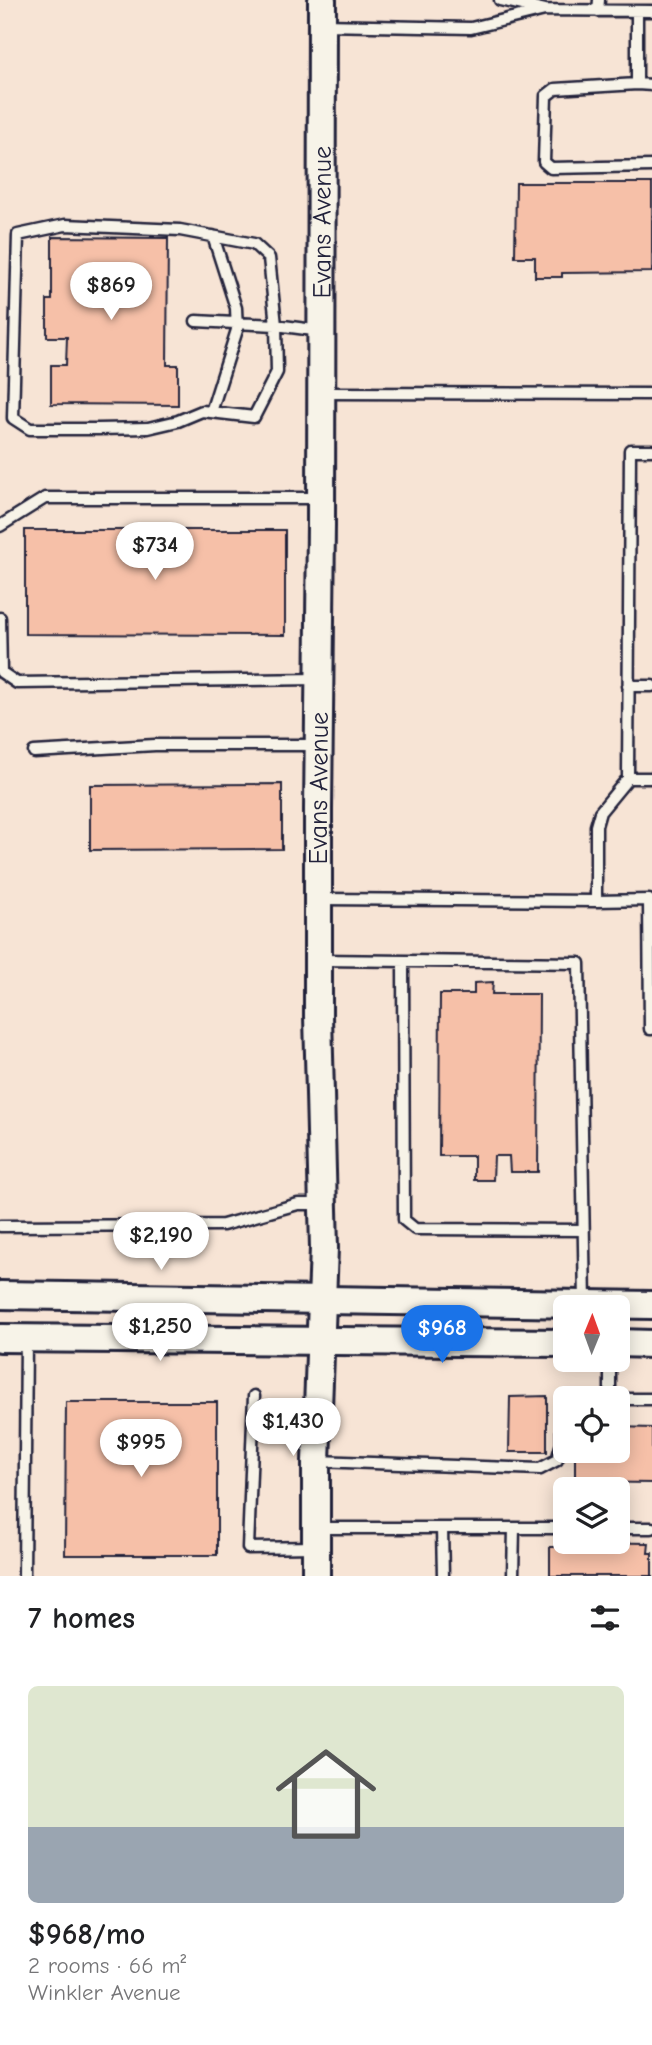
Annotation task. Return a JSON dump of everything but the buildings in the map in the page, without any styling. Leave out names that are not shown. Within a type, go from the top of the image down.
[{"type":"street","name":"Evans Avenue","points":[[316,1576],[316,1461],[323,1204],[318,745],[322,498],[322,13]]},
{"type":"street","points":[[0,1295],[553,1303]]},
{"type":"street","points":[[630,1305],[652,1305]]},
{"type":"street","points":[[0,1338],[553,1343]]},
{"type":"street","points":[[630,1343],[652,1344]]},
{"type":"lane","points":[[500,0],[545,10]]},
{"type":"lane","points":[[322,13],[471,28],[545,10],[598,5],[652,11]]},
{"type":"lane","points":[[637,11],[637,84]]},
{"type":"lane","points":[[652,85],[555,89],[546,96],[544,162],[551,168],[652,166]]},
{"type":"lane","points":[[65,225],[180,230],[254,244],[269,258],[276,325],[277,372],[254,417],[202,411],[148,429],[30,429],[13,418],[18,235],[65,225]]},
{"type":"lane","points":[[211,412],[237,330],[236,308],[213,236]]},
{"type":"lane","points":[[197,321],[276,325],[321,331]]},
{"type":"lane","points":[[321,393],[652,394]]},
{"type":"lane","points":[[596,901],[596,826],[600,812],[628,778],[631,450],[652,450]]},
{"type":"lane","points":[[0,526],[45,498],[322,498]]},
{"type":"lane","points":[[0,618],[1,672],[17,683],[320,679]]},
{"type":"lane","points":[[628,686],[652,687]]},
{"type":"lane","points":[[34,751],[155,745],[318,745]]},
{"type":"lane","points":[[628,778],[652,778]]},
{"type":"lane","points":[[319,899],[650,900],[652,1029]]},
{"type":"lane","points":[[319,960],[579,963],[585,1295]]},
{"type":"lane","points":[[403,962],[404,1220],[415,1229],[584,1230]]},
{"type":"lane","points":[[0,1226],[223,1225],[298,1204],[323,1204]]},
{"type":"lane","points":[[23,1576],[26,1338]]},
{"type":"lane","points":[[254,1396],[248,1548],[316,1538],[442,1528],[553,1528]]},
{"type":"lane","points":[[630,1399],[652,1399]]},
{"type":"lane","points":[[316,1461],[540,1469],[553,1462]]},
{"type":"lane","points":[[442,1528],[443,1576]]},
{"type":"lane","points":[[513,1576],[514,1528]]},
{"type":"lane","points":[[630,1528],[652,1528]]}]
